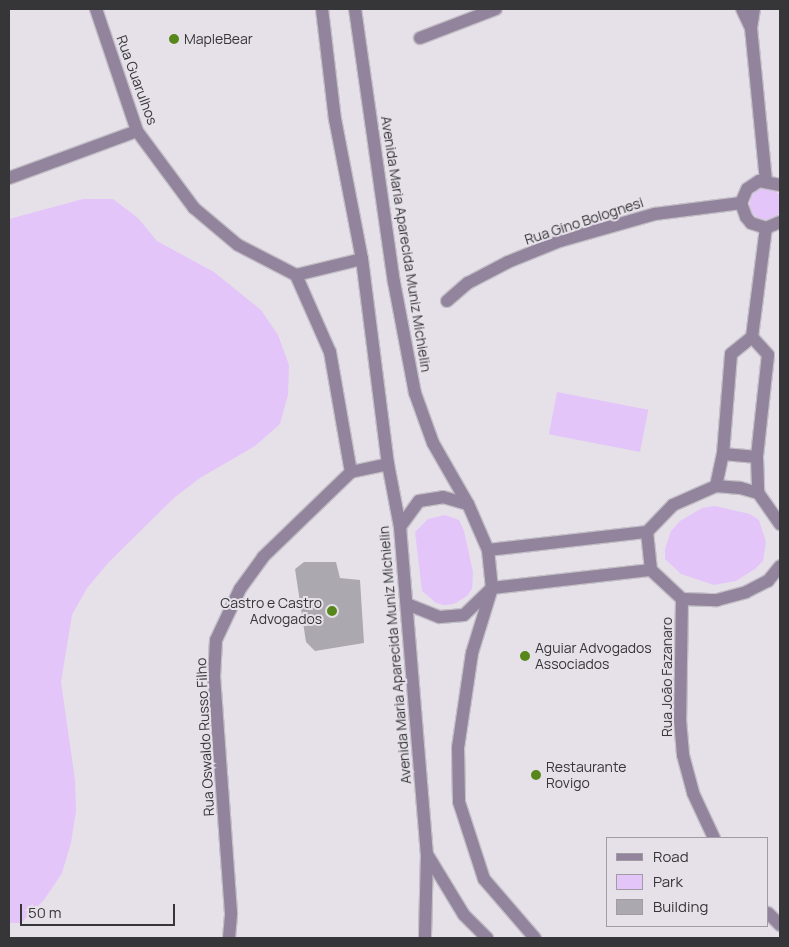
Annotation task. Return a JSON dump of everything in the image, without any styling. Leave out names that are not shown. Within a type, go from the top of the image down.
[{"type":"street","name":"Rua Guarulhos","points":[[96,9],[137,131],[194,208],[238,245],[296,275]]},
{"type":"street","name":"Avenida Maria Aparecida Muniz Michielin","points":[[322,9],[335,120],[362,259],[388,464],[400,527],[427,854],[425,938]]},
{"type":"street","name":"Avenida Maria Aparecida Muniz Michielin","points":[[354,9],[394,282],[415,393],[433,442],[468,504],[488,550],[492,588],[472,653],[458,748],[459,802],[484,880],[535,938]]},
{"type":"street","points":[[420,38],[496,9]]},
{"type":"street","points":[[742,9],[750,28],[766,180]]},
{"type":"street","points":[[750,28],[754,9]]},
{"type":"street","points":[[9,178],[137,131]]},
{"type":"street","points":[[766,228],[746,217],[742,202],[747,189],[766,180],[780,185]]},
{"type":"street","name":"Rua Gino Bolognesi","points":[[447,301],[468,283],[508,262],[560,241],[655,214],[742,202]]},
{"type":"street","points":[[766,228],[780,222]]},
{"type":"street","points":[[716,486],[723,454],[731,354],[752,337],[766,228]]},
{"type":"street","points":[[362,259],[296,275],[330,352],[351,472],[388,464]]},
{"type":"street","points":[[752,337],[768,355],[757,457],[758,493],[780,524]]},
{"type":"street","points":[[723,454],[757,457]]},
{"type":"street","name":"Rua Oswaldo Russo Filho","points":[[229,938],[231,913],[214,678],[216,640],[240,589],[263,557],[351,472]]},
{"type":"street","points":[[488,550],[647,532],[673,505],[716,486],[740,488],[758,493]]},
{"type":"street","points":[[400,527],[419,501],[443,497],[468,504]]},
{"type":"street","points":[[647,532],[651,570],[682,599],[717,600],[746,592],[768,580],[780,566]]},
{"type":"street","points":[[407,604],[440,617],[464,615],[492,588],[651,570]]},
{"type":"street","name":"Rua João Fazanaro","points":[[682,599],[680,720],[683,755],[693,793],[714,837]]},
{"type":"street","points":[[427,854],[464,915],[487,938]]},
{"type":"street","points":[[769,913],[780,925]]},
{"type":"green space","points":[[766,188],[777,193],[782,204],[777,215],[766,220],[755,215],[750,204],[755,193]]},
{"type":"green space","points":[[83,199],[113,199],[138,218],[157,241],[214,272],[261,310],[278,335],[289,365],[288,395],[280,424],[255,446],[200,478],[175,497],[109,562],[87,588],[72,615],[61,682],[75,780],[76,811],[71,843],[62,873],[44,900],[21,923],[9,923],[9,219]]},
{"type":"green space","points":[[557,392],[648,410],[640,452],[549,434]]},
{"type":"green space","points":[[715,506],[750,514],[759,520],[766,542],[763,561],[755,569],[736,581],[714,585],[681,574],[665,559],[665,549],[671,531],[680,521],[702,508]]},
{"type":"green space","points":[[445,515],[459,520],[464,531],[473,572],[472,589],[467,596],[454,604],[444,605],[436,603],[422,591],[415,532],[428,519]]},
{"type":"building","name":"Castro e Castro Advogados","points":[[304,562],[336,562],[340,578],[360,580],[364,643],[315,651],[306,642],[295,569]]},
{"type":"place","name":"MapleBear","points":[[174,39]]},
{"type":"place","name":"Castro e Castro Advogados","points":[[332,611]]},
{"type":"place","name":"Aguiar Advogados Associados","points":[[525,656]]},
{"type":"place","name":"Restaurante Rovigo","points":[[536,775]]}]
